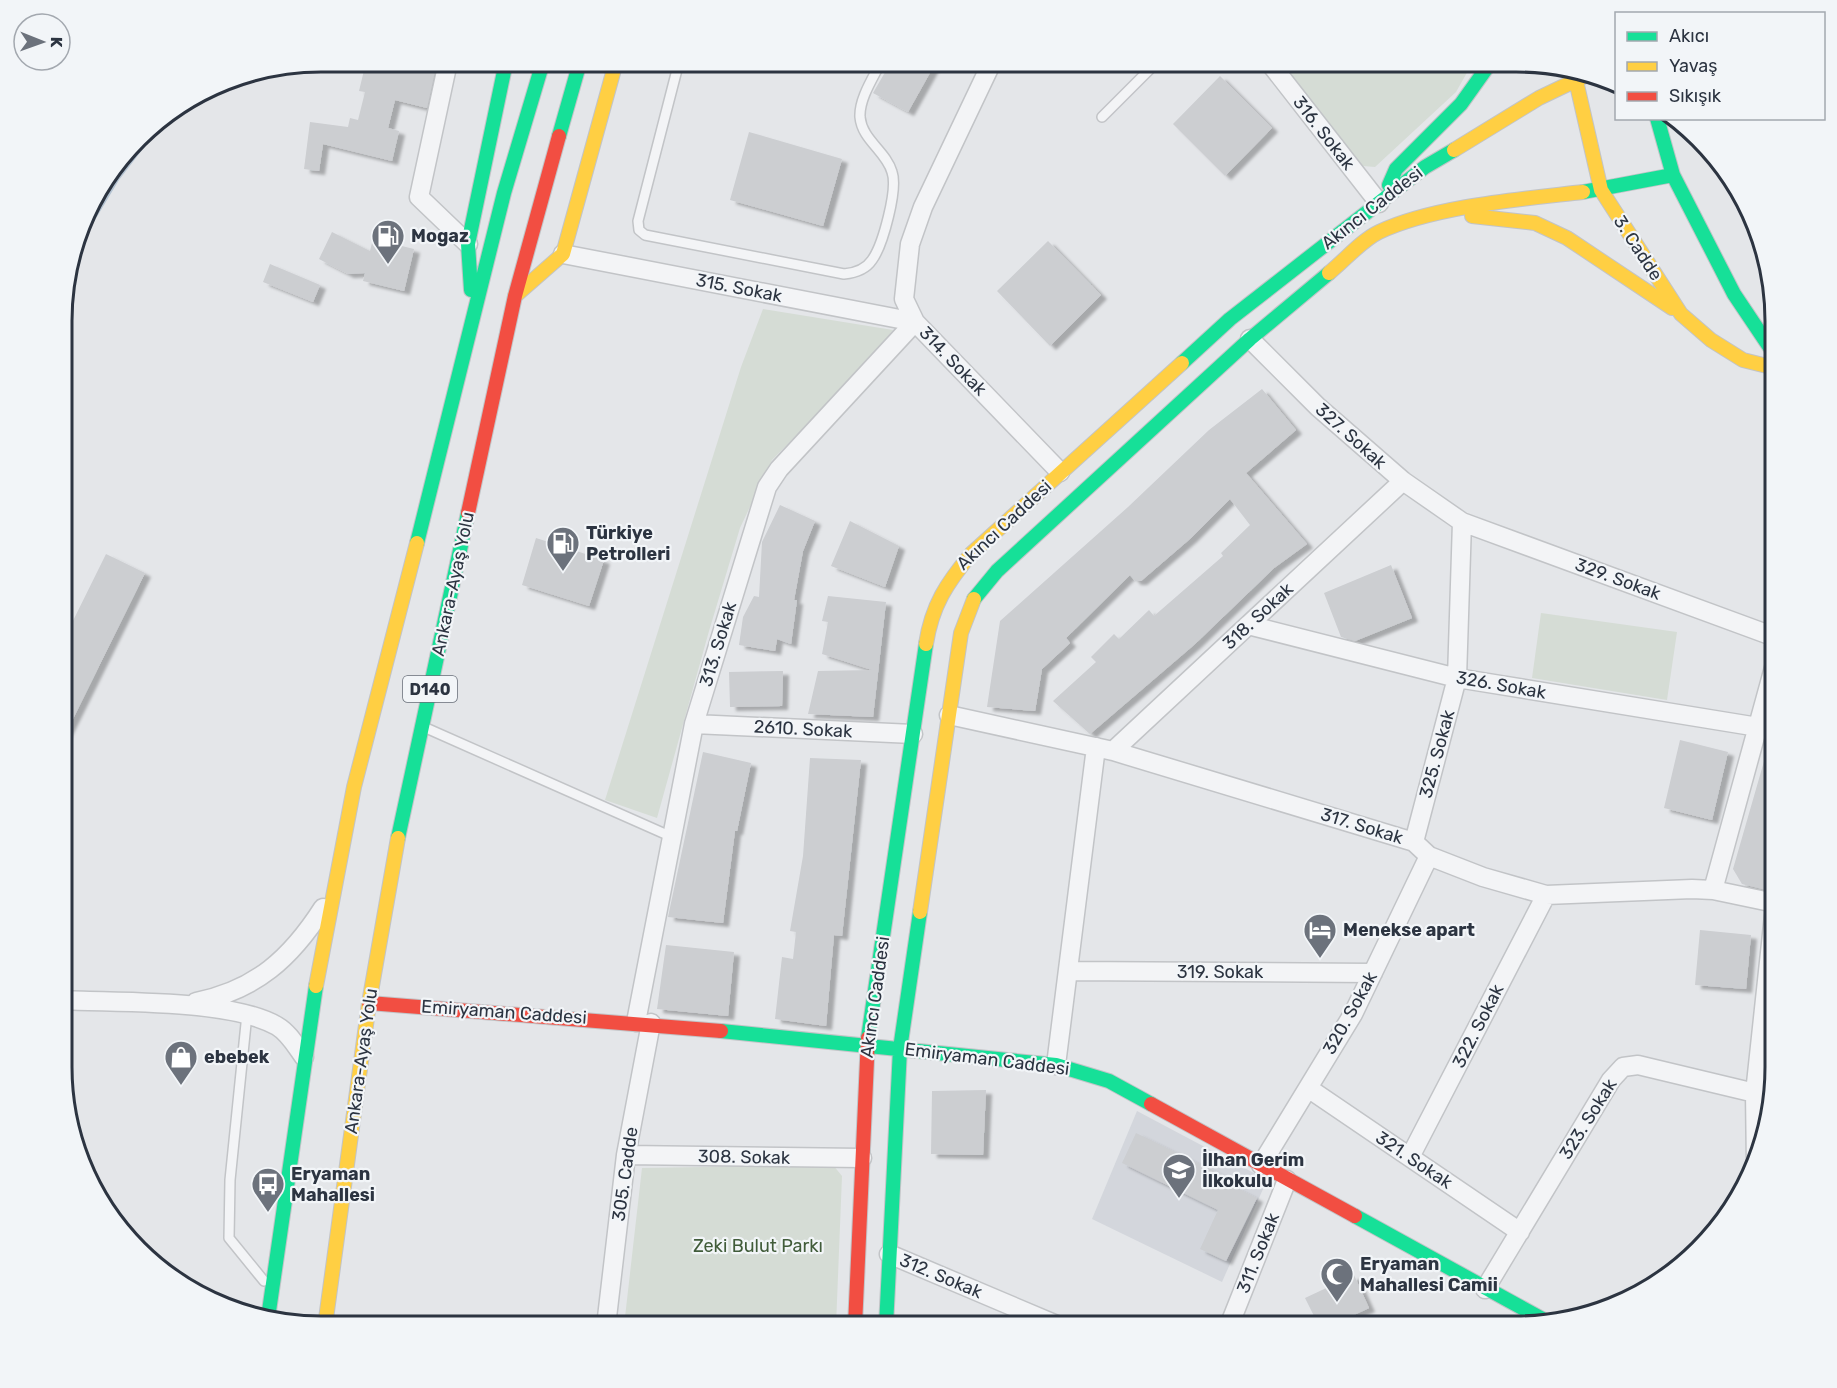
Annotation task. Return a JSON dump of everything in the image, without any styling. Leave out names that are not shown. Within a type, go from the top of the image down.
[{"type":"main road","points":[[474,320],[468,244],[504,72]]},
{"type":"main road","name":"D140","points":[[269,1310],[305,1059],[354,787],[474,320],[504,192],[540,72]]},
{"type":"main road","name":"Ankara-Ayaş Yolu","points":[[326,1316],[369,1003],[401,821],[515,296],[577,72]]},
{"type":"main road","points":[[515,296],[563,254],[613,72]]},
{"type":"main road","points":[[1383,200],[1396,169],[1461,104],[1484,72]]},
{"type":"main road","name":"Akıncı Caddesi","points":[[855,1316],[867,1046],[929,625],[944,587],[971,554],[1230,319],[1425,167],[1475,135],[1573,79]]},
{"type":"main road","name":"3. Cadde","points":[[1579,80],[1601,190],[1681,314],[1711,340],[1743,360],[1765,366]]},
{"type":"main road","points":[[1658,120],[1672,175],[1734,294],[1765,340]]},
{"type":"main road","name":"Akıncı Caddesi","points":[[886,1316],[900,1049],[961,633],[966,614],[985,584],[1250,339],[1378,232],[1436,214],[1512,200],[1601,190],[1672,175]]},
{"type":"main road","points":[[1436,214],[1502,218],[1535,223],[1567,238],[1681,314]]},
{"type":"main road","points":[[1230,319],[1250,339]]},
{"type":"main road","name":"Emiryaman Caddesi","points":[[369,1003],[643,1022],[1056,1065],[1109,1081],[1534,1315]]},
{"type":"street","points":[[446,72],[419,197],[468,244]]},
{"type":"street","name":"314. Sokak","points":[[987,72],[923,207],[910,244],[904,299],[915,322],[1060,472]]},
{"type":"street","name":"316. Sokak","points":[[1277,72],[1383,200]]},
{"type":"street","name":"315. Sokak","points":[[563,254],[915,322]]},
{"type":"street","name":"313. Sokak","points":[[643,1022],[672,837],[694,724],[767,487],[779,469],[915,322]]},
{"type":"street","name":"327. Sokak","points":[[1250,339],[1318,407],[1403,482],[1462,522]]},
{"type":"street","name":"318. Sokak","points":[[1105,749],[1248,625],[1403,482]]},
{"type":"street","name":"329. Sokak","points":[[1462,522],[1765,633]]},
{"type":"street","name":"325. Sokak","points":[[1414,842],[1457,678],[1462,522]]},
{"type":"street","name":"326. Sokak","points":[[1248,625],[1457,678],[1758,727]]},
{"type":"street","points":[[1713,890],[1765,701]]},
{"type":"street","name":"317. Sokak","points":[[949,715],[1105,749],[1414,842],[1429,856],[1483,878],[1546,895],[1713,890],[1765,902]]},
{"type":"street","name":"2610. Sokak","points":[[694,724],[913,734]]},
{"type":"street","points":[[1056,1065],[1068,970],[1105,749]]},
{"type":"street","name":"320. Sokak","points":[[1261,1165],[1353,1014],[1429,856]]},
{"type":"street","points":[[176,1006],[213,998],[253,980],[281,963],[302,941],[334,891]]},
{"type":"street","name":"322. Sokak","points":[[1410,1157],[1546,895]]},
{"type":"street","name":"319. Sokak","points":[[1068,970],[1373,973]]},
{"type":"street","points":[[1755,1138],[1755,1092],[1765,998]]},
{"type":"street","points":[[72,1001],[176,1006],[247,1014],[277,1026],[292,1040],[305,1059]]},
{"type":"street","name":"305. Cadde","points":[[607,1316],[643,1022]]},
{"type":"street","name":"323. Sokak","points":[[1485,1289],[1611,1080],[1623,1067],[1638,1065],[1755,1092]]},
{"type":"street","name":"321. Sokak","points":[[1308,1088],[1520,1232]]},
{"type":"street","name":"308. Sokak","points":[[626,1155],[862,1158]]},
{"type":"street","name":"311. Sokak","points":[[1233,1316],[1287,1180]]},
{"type":"street","name":"312. Sokak","points":[[889,1254],[1035,1316]]},
{"type":"lane","points":[[676,72],[638,221],[639,230],[645,236],[844,274],[860,271],[872,261],[894,189],[888,161],[866,134],[860,120],[861,105],[876,72]]},
{"type":"lane","points":[[1102,117],[1147,72]]},
{"type":"lane","points":[[422,726],[672,837]]},
{"type":"lane","points":[[247,1014],[230,1180],[229,1238],[271,1290]]},
{"type":"shaded area","name":"İlhan Gerim İlkokulu","points":[[1137,1111],[1267,1180],[1222,1282],[1092,1219]]},
{"type":"green space","points":[[1288,72],[1467,72],[1456,92],[1375,167],[1363,166]]},
{"type":"green space","points":[[763,309],[893,330],[865,366],[772,460],[740,528],[657,818],[605,800],[741,367]]},
{"type":"green space","points":[[1541,613],[1677,632],[1667,700],[1532,678]]},
{"type":"green space","name":"Zeki Bulut Parkı","points":[[833,1165],[842,1176],[836,1316],[625,1316],[642,1168]]},
{"type":"water","points":[[148,142],[119,180],[90,228],[105,196],[123,169]]},
{"type":"building","points":[[364,72],[435,72],[427,108],[395,100],[388,128],[399,131],[392,161],[323,144],[319,171],[304,169],[310,122],[348,127],[350,118],[358,120],[365,92],[359,91]]},
{"type":"building","points":[[885,72],[930,72],[908,112],[873,93]]},
{"type":"building","points":[[1220,76],[1272,128],[1225,176],[1173,124]]},
{"type":"building","points":[[749,132],[842,159],[823,226],[730,200]]},
{"type":"building","points":[[332,232],[370,251],[373,239],[414,249],[404,291],[363,281],[365,273],[348,274],[319,259]]},
{"type":"building","points":[[1048,241],[1101,295],[1050,346],[997,291]]},
{"type":"building","points":[[270,264],[320,285],[313,302],[263,282]]},
{"type":"building","points":[[1262,389],[1296,430],[1246,473],[1307,544],[1274,568],[1195,644],[1090,734],[1053,701],[1096,662],[1091,657],[1114,634],[1119,639],[1149,610],[1154,616],[1223,556],[1221,553],[1250,525],[1230,499],[1191,538],[1141,581],[1135,581],[1130,575],[1066,638],[1070,643],[1042,669],[1035,711],[987,707],[1000,621],[1128,507],[1209,430]]},
{"type":"building","points":[[780,505],[815,521],[803,551],[794,600],[797,600],[791,644],[777,639],[775,651],[739,645],[743,617],[754,596],[759,597],[762,542]]},
{"type":"building","points":[[850,521],[899,546],[885,587],[831,566]]},
{"type":"building","points":[[536,538],[604,560],[589,606],[522,585]]},
{"type":"building","points":[[106,554],[145,573],[72,721],[72,623]]},
{"type":"building","points":[[1391,565],[1412,618],[1355,641],[1341,637],[1324,593]]},
{"type":"building","points":[[828,596],[886,602],[873,717],[808,714],[818,671],[872,670],[822,654],[828,622],[822,621]]},
{"type":"building","points":[[783,671],[782,706],[730,707],[729,672]]},
{"type":"building","points":[[1680,740],[1728,752],[1712,820],[1664,808]]},
{"type":"building","points":[[703,752],[751,763],[737,831],[735,831],[723,923],[668,917]]},
{"type":"building","points":[[810,758],[861,760],[842,936],[834,935],[826,1026],[775,1019],[782,957],[793,959],[796,932],[790,931],[803,856]]},
{"type":"building","points":[[1765,758],[1765,890],[1742,884],[1733,869]]},
{"type":"building","points":[[1700,930],[1751,935],[1746,989],[1695,985]]},
{"type":"building","points":[[666,945],[734,952],[728,1016],[657,1009]]},
{"type":"building","points":[[986,1090],[983,1155],[931,1154],[932,1091]]},
{"type":"building","points":[[1136,1133],[1233,1180],[1231,1185],[1257,1198],[1226,1261],[1200,1249],[1218,1210],[1122,1163]]},
{"type":"building","name":"Eryaman Mahallesi Camii","points":[[1354,1275],[1369,1308],[1352,1316],[1314,1316],[1305,1298]]},
{"type":"traffic: fast","points":[[471,290],[468,244],[504,72]]},
{"type":"traffic: fast","points":[[417,543],[504,193],[540,72]]},
{"type":"traffic: fast","points":[[559,136],[577,72]]},
{"type":"traffic: fast","points":[[1389,185],[1396,169],[1461,104],[1484,72]]},
{"type":"traffic: fast","points":[[1658,120],[1673,175],[1734,294],[1765,340]]},
{"type":"traffic: fast","points":[[1182,363],[1230,319],[1425,167],[1454,150]]},
{"type":"traffic: fast","points":[[1583,192],[1673,175]]},
{"type":"traffic: fast","points":[[974,599],[997,571],[1250,339],[1329,273]]},
{"type":"traffic: fast","points":[[398,838],[468,513]]},
{"type":"traffic: fast","points":[[868,1038],[926,644]]},
{"type":"traffic: fast","points":[[887,1316],[900,1049],[920,912]]},
{"type":"traffic: fast","points":[[269,1310],[316,986]]},
{"type":"traffic: fast","points":[[721,1031],[1056,1065],[1109,1081],[1151,1104]]},
{"type":"traffic: fast","points":[[1355,1216],[1535,1315]]},
{"type":"traffic: slow","points":[[515,296],[563,254],[613,72]]},
{"type":"traffic: slow","points":[[1576,79],[1601,190],[1681,314],[1711,340],[1743,360],[1765,366]]},
{"type":"traffic: slow","points":[[1454,150],[1539,98],[1578,79]]},
{"type":"traffic: slow","points":[[1329,273],[1360,245],[1379,232],[1401,223],[1479,205],[1583,192]]},
{"type":"traffic: slow","points":[[1472,216],[1535,223],[1567,238],[1672,308]]},
{"type":"traffic: slow","points":[[926,644],[932,618],[942,595],[971,554],[1182,363]]},
{"type":"traffic: slow","points":[[316,986],[354,787],[417,543]]},
{"type":"traffic: slow","points":[[920,912],[961,633],[974,599]]},
{"type":"traffic: slow","points":[[326,1316],[369,1003],[398,838]]},
{"type":"traffic: jam","points":[[468,513],[515,296],[559,136]]},
{"type":"traffic: jam","points":[[369,1003],[721,1031]]},
{"type":"traffic: jam","points":[[855,1316],[868,1038]]},
{"type":"traffic: jam","points":[[1151,1104],[1355,1216]]},
{"type":"place","name":"Mogaz","points":[[388,265]]},
{"type":"place","name":"Türkiye Petrolleri","points":[[563,572]]},
{"type":"place","name":"Menekse apart","points":[[1320,959]]},
{"type":"place","name":"ebebek","points":[[181,1086]]},
{"type":"place","name":"İlhan Gerim İlkokulu","points":[[1179,1199]]},
{"type":"place","name":"Eryaman Mahallesi","points":[[268,1213]]},
{"type":"place","name":"Eryaman Mahallesi Camii","points":[[1337,1303]]}]
